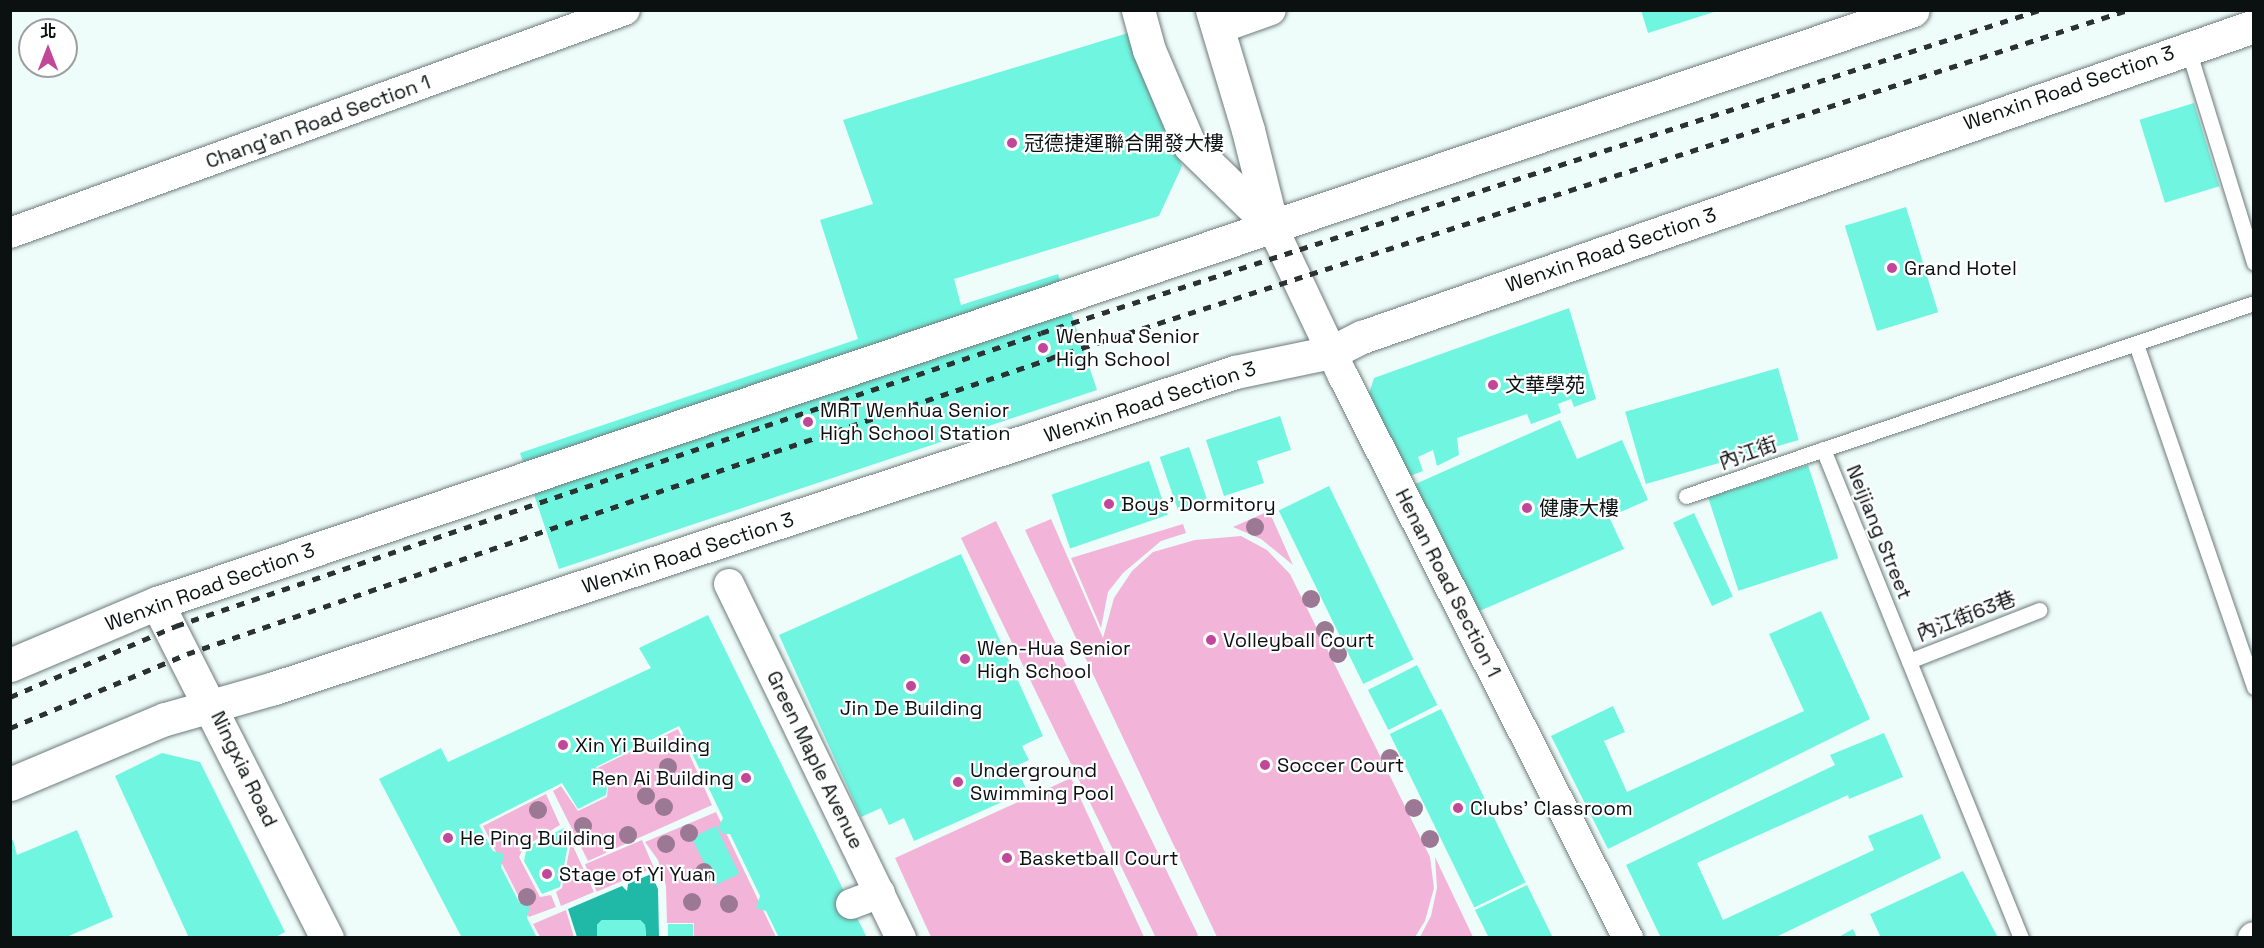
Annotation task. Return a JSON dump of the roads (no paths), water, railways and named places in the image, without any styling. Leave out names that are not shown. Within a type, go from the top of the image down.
[{"type":"main road","points":[[1138,10],[1149,50],[1190,146],[1272,226]]},
{"type":"main road","name":"Wenxin Road Section 3","points":[[10,665],[157,603],[1913,10]]},
{"type":"main road","points":[[1215,20],[1272,226]]},
{"type":"main road","name":"Wenxin Road Section 3","points":[[10,784],[165,719],[273,688],[1235,372],[1332,352],[1362,337],[2187,46],[2253,26]]},
{"type":"main road","name":"Ningxia Road","points":[[157,603],[212,705],[327,938]]},
{"type":"street","name":"Chang’an Road Section 1","points":[[10,233],[625,10]]},
{"type":"street","points":[[1215,20],[1271,10]]},
{"type":"street","name":"Henan Road Section 1","points":[[1272,226],[1332,352],[1628,938]]},
{"type":"street","name":"Green Maple Avenue","points":[[729,584],[901,938]]},
{"type":"street","points":[[851,904],[880,893]]},
{"type":"lane","points":[[2187,46],[2253,263]]},
{"type":"lane","name":"Neijiang Street","points":[[2021,938],[1823,449],[2253,303]]},
{"type":"lane","points":[[2136,344],[2253,687]]},
{"type":"lane","name":"內江街","points":[[1686,496],[1823,449]]},
{"type":"lane","name":"內江街63巷","points":[[1909,661],[2039,610]]},
{"type":"railway","points":[[10,697],[176,626],[765,426],[1041,333],[2039,10]]},
{"type":"railway","points":[[10,728],[187,654],[1051,358],[2128,10]]},
{"type":"place","name":"冠德捷運聯合開發大樓","points":[[1012,143]]},
{"type":"place","name":"Grand Hotel","points":[[1892,268]]},
{"type":"place","name":"Wenhua Senior High School","points":[[1043,348]]},
{"type":"place","name":"文華學苑","points":[[1493,385]]},
{"type":"place","name":"MRT Wenhua Senior High School Station","points":[[808,422]]},
{"type":"place","name":"Boys' Dormitory","points":[[1109,504]]},
{"type":"place","name":"健康大樓","points":[[1527,508]]},
{"type":"place","name":"Volleyball Court","points":[[1211,640]]},
{"type":"place","name":"Wen-Hua Senior High School","points":[[965,659]]},
{"type":"place","name":"Jin De Building","points":[[911,686]]},
{"type":"place","name":"Xin Yi Building","points":[[563,745]]},
{"type":"place","name":"Soccer Court","points":[[1265,765]]},
{"type":"place","name":"Ren Ai Building","points":[[746,778]]},
{"type":"place","name":"Underground Swimming Pool","points":[[958,782]]},
{"type":"place","name":"Clubs' Classroom","points":[[1458,808]]},
{"type":"place","name":"He Ping Building","points":[[448,838]]},
{"type":"place","name":"Basketball Court","points":[[1007,858]]},
{"type":"place","name":"Stage of Yi Yuan","points":[[547,874]]}]
